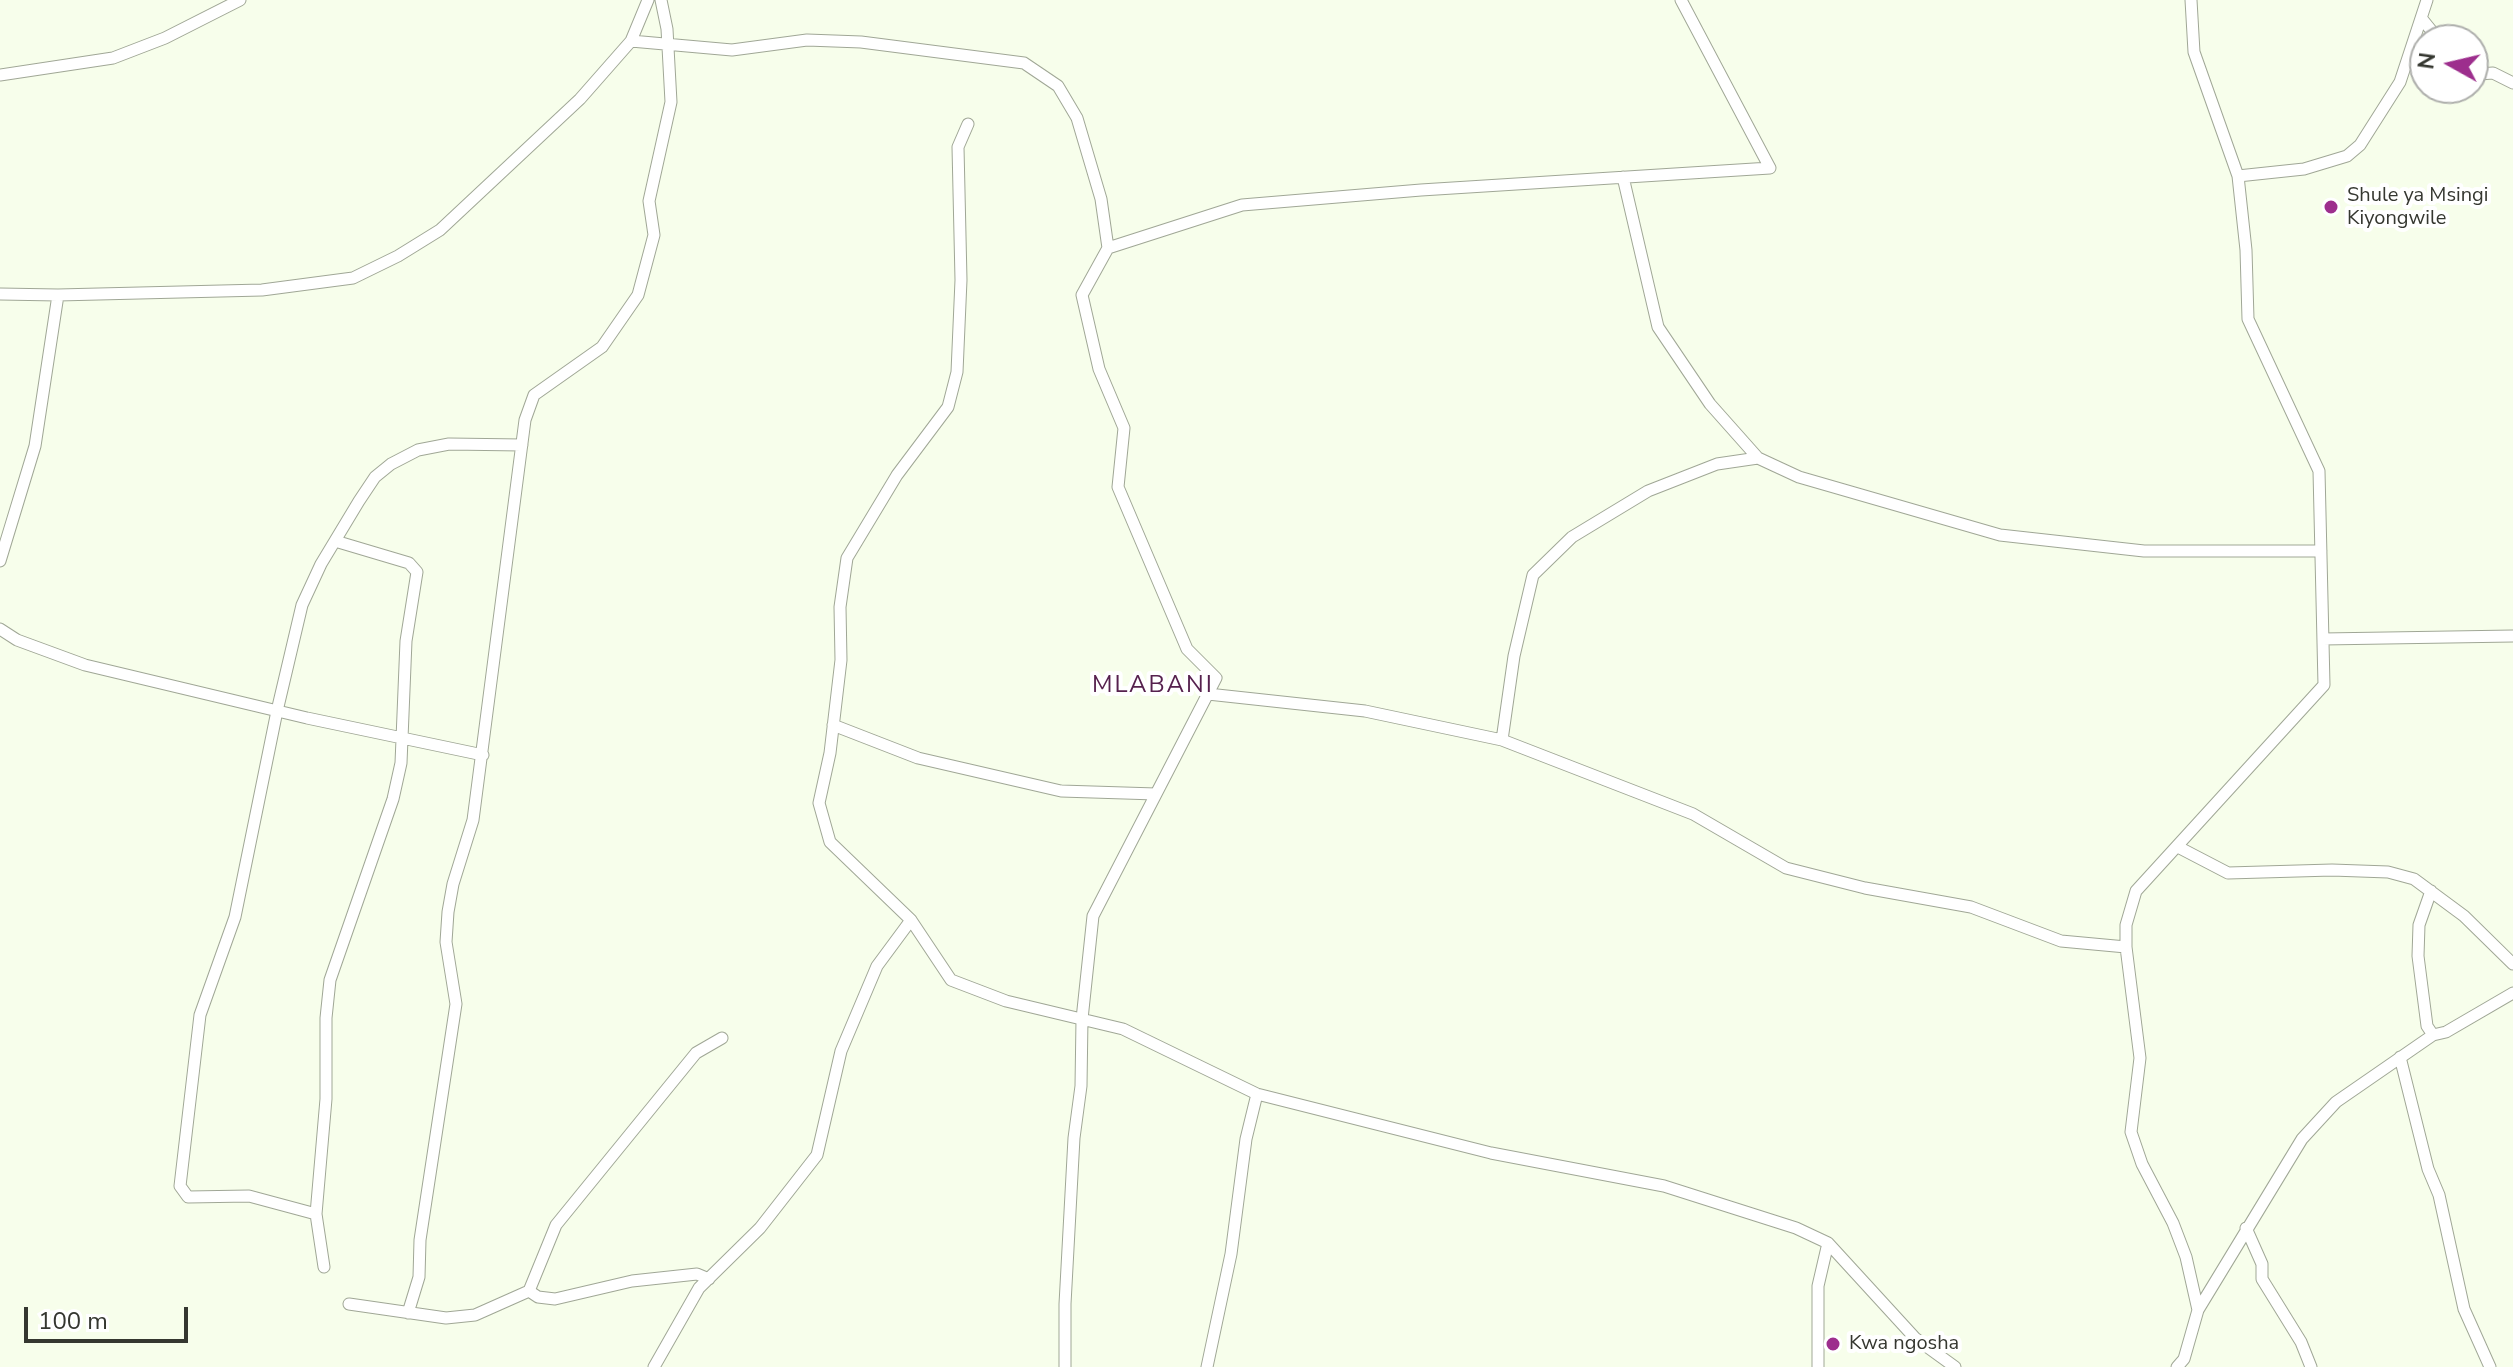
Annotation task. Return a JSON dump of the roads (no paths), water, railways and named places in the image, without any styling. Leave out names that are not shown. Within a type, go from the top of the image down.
[{"type":"street","points":[[0,75],[113,58],[165,38],[240,0]]},
{"type":"street","points":[[0,294],[262,290],[353,278],[398,256],[440,230],[580,99],[631,41],[648,0]]},
{"type":"street","points":[[408,1313],[419,1277],[420,1240],[456,1004],[446,942],[448,912],[453,884],[473,820],[525,420],[534,395],[602,347],[638,295],[654,235],[649,201],[671,102],[668,46],[661,0]]},
{"type":"street","points":[[1108,248],[1242,205],[1421,190],[1770,168],[1681,0]]},
{"type":"street","points":[[2191,0],[2194,52],[2238,176],[2246,250],[2248,319],[2319,471],[2324,685],[2136,891],[2126,925],[2140,1058],[2131,1132],[2142,1164],[2178,1234],[2198,1310]]},
{"type":"street","points":[[2238,176],[2304,169],[2347,156],[2360,145],[2400,82],[2427,0]]},
{"type":"street","points":[[2422,19],[2426,24]]},
{"type":"street","points":[[631,41],[732,50],[807,40],[861,42],[1024,63],[1058,86],[1077,118],[1101,199],[1108,248],[1082,295],[1099,369],[1124,428],[1118,487],[1187,649],[1216,678],[1093,916],[1082,1019],[1081,1086],[1074,1138],[1065,1304],[1065,1367]]},
{"type":"street","points":[[2489,73],[2513,83]]},
{"type":"street","points":[[968,124],[958,147],[961,280],[957,372],[948,407],[897,475],[847,558],[840,607],[841,660],[819,803],[830,842],[911,920],[951,980],[1006,1001],[1123,1029],[1257,1094],[1491,1153],[1664,1186],[1796,1228],[1828,1243],[1915,1338],[1955,1367]]},
{"type":"street","points":[[1623,177],[1658,327],[1710,404],[1758,458],[1799,477],[2000,535],[2144,551],[2321,551]]},
{"type":"street","points":[[0,561],[35,446],[58,295]]},
{"type":"street","points":[[316,1214],[249,1196],[188,1197],[180,1186],[200,1015],[235,917],[302,605],[321,564],[375,477],[391,464],[418,450],[449,444],[522,445]]},
{"type":"street","points":[[1502,740],[1514,656],[1533,575],[1572,537],[1648,491],[1717,464],[1758,458]]},
{"type":"street","points":[[324,1267],[316,1214],[326,1099],[326,1018],[330,980],[393,799],[401,763],[406,641],[417,572],[409,563],[335,541]]},
{"type":"street","points":[[0,629],[17,640],[85,665],[277,711],[483,755]]},
{"type":"street","points":[[2323,639],[2513,636]]},
{"type":"street","points":[[1208,694],[1365,711],[1502,740],[1693,814],[1786,868],[1865,888],[1971,907],[2061,941],[2126,947]]},
{"type":"street","points":[[833,725],[918,758],[1061,791],[1156,794]]},
{"type":"street","points":[[2178,847],[2228,873],[2332,870],[2388,872],[2414,879],[2464,916],[2513,964]]},
{"type":"street","points":[[2431,891],[2419,925],[2418,956],[2427,1026],[2433,1035]]},
{"type":"street","points":[[654,1367],[699,1288],[760,1228],[817,1155],[841,1051],[877,966],[911,920]]},
{"type":"street","points":[[2177,1367],[2184,1359],[2198,1310],[2302,1139],[2336,1102],[2400,1057],[2433,1035],[2446,1032],[2513,993]]},
{"type":"street","points":[[349,1304],[446,1318],[475,1315],[529,1291],[556,1225],[696,1053],[722,1038]]},
{"type":"street","points":[[2400,1057],[2428,1169],[2439,1195],[2464,1309],[2490,1367]]},
{"type":"street","points":[[1207,1367],[1231,1254],[1246,1139],[1257,1094]]},
{"type":"street","points":[[2246,1228],[2262,1264],[2262,1279],[2301,1342],[2311,1367]]},
{"type":"street","points":[[1818,1367],[1818,1286],[1828,1243]]},
{"type":"street","points":[[529,1291],[538,1297],[555,1299],[632,1281],[697,1274],[709,1279]]},
{"type":"place","name":"Shule ya Msingi Kiyongwile","points":[[2331,207]]},
{"type":"place","name":"Kwa ngosha","points":[[1833,1344]]},
{"type":"district","name":"MLABANI","points":[[1153,686]]}]
